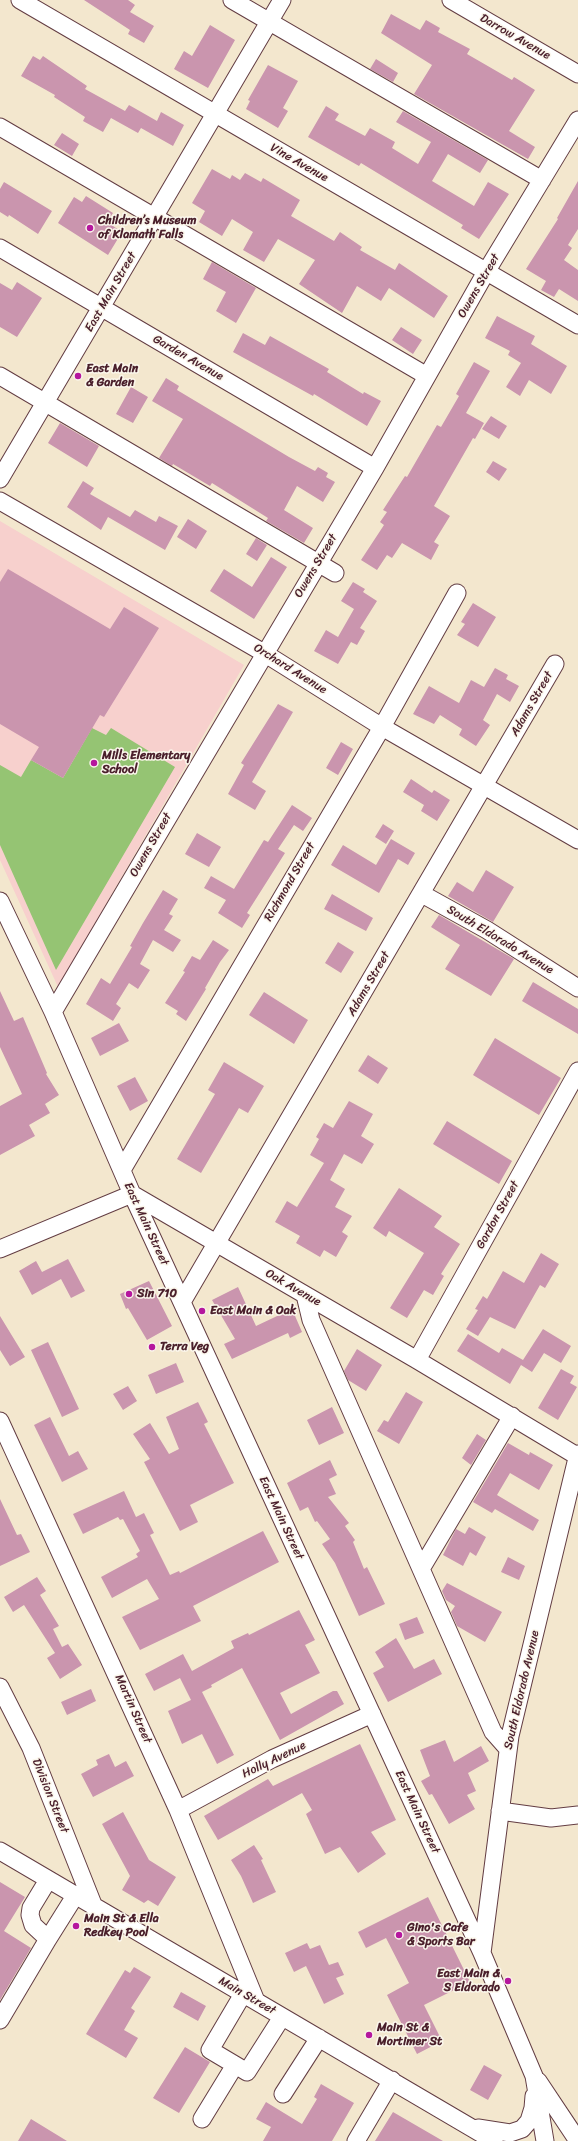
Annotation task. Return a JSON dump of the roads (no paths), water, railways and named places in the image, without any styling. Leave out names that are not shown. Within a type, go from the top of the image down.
[{"type":"street","name":"Vine Avenue","points":[[20,0],[578,325]]},
{"type":"street","points":[[232,0],[542,180]]},
{"type":"street","name":"East Main Street","points":[[0,480],[282,0]]},
{"type":"street","name":"Darrow Avenue","points":[[451,0],[578,74]]},
{"type":"street","name":"Owens Street","points":[[53,1012],[264,653],[375,468],[486,272],[578,120]]},
{"type":"street","points":[[0,127],[427,376]]},
{"type":"street","name":"Garden Avenue","points":[[0,248],[375,468]]},
{"type":"street","points":[[0,376],[335,573]]},
{"type":"street","name":"Orchard Avenue","points":[[0,502],[264,653],[382,726],[578,840]]},
{"type":"street","name":"Richmond Street","points":[[122,1170],[382,726],[457,593]]},
{"type":"street","name":"Adams Street","points":[[182,1302],[486,786],[555,664]]},
{"type":"street","name":"South Eldorado Avenue","points":[[422,894],[487,930],[578,988]]},
{"type":"street","name":"East Main Street","points":[[0,901],[53,1012],[132,1194],[482,1953],[534,2076],[545,2141]]},
{"type":"street","name":"Gordon Street","points":[[417,1360],[578,1070]]},
{"type":"street","points":[[0,1250],[132,1194]]},
{"type":"street","name":"Oak Avenue","points":[[132,1194],[578,1455]]},
{"type":"street","points":[[305,1295],[311,1320],[493,1732],[508,1750]]},
{"type":"street","points":[[421,1568],[512,1416]]},
{"type":"street","name":"Martin Street","points":[[0,1421],[178,1810],[250,1998]]},
{"type":"street","name":"South Eldorado Avenue","points":[[482,1953],[512,1728],[578,1455]]},
{"type":"street","name":"Division Street","points":[[0,1687],[30,1748],[94,1907]]},
{"type":"street","name":"Holly Avenue","points":[[178,1810],[272,1759],[372,1714]]},
{"type":"street","points":[[500,1811],[551,1818],[578,1815]]},
{"type":"street","name":"Main Street","points":[[0,1851],[74,1896],[392,2080],[494,2141]]},
{"type":"street","points":[[48,1880],[31,1908],[30,1915],[33,1925],[48,1939]]},
{"type":"street","points":[[2,2014],[74,1896]]},
{"type":"street","points":[[250,1998],[210,2050],[247,2072],[282,2017]]},
{"type":"street","points":[[283,2094],[319,2038]]},
{"type":"street","points":[[202,2119],[235,2065]]},
{"type":"street","points":[[470,2127],[510,2133],[522,2130],[529,2121],[534,2108],[534,2076]]},
{"type":"street","points":[[534,2076],[578,2141]]},
{"type":"street","points":[[356,2141],[392,2080]]},
{"type":"place","name":"Children’s Museum of Klamath Falls","points":[[90,228]]},
{"type":"place","name":"East Main & Garden","points":[[78,376]]},
{"type":"place","name":"Mills Elementary School","points":[[94,763]]},
{"type":"place","name":"Sin 710","points":[[129,1294]]},
{"type":"place","name":"East Main & Oak","points":[[202,1311]]},
{"type":"place","name":"Terra Veg","points":[[152,1347]]},
{"type":"place","name":"Main St & Ella Redkey Pool","points":[[76,1926]]},
{"type":"place","name":"Gino's Cafe & Sports Bar","points":[[399,1935]]},
{"type":"place","name":"East Main & S Eldorado","points":[[508,1981]]},
{"type":"place","name":"Main St & Mortimer St","points":[[369,2035]]}]
